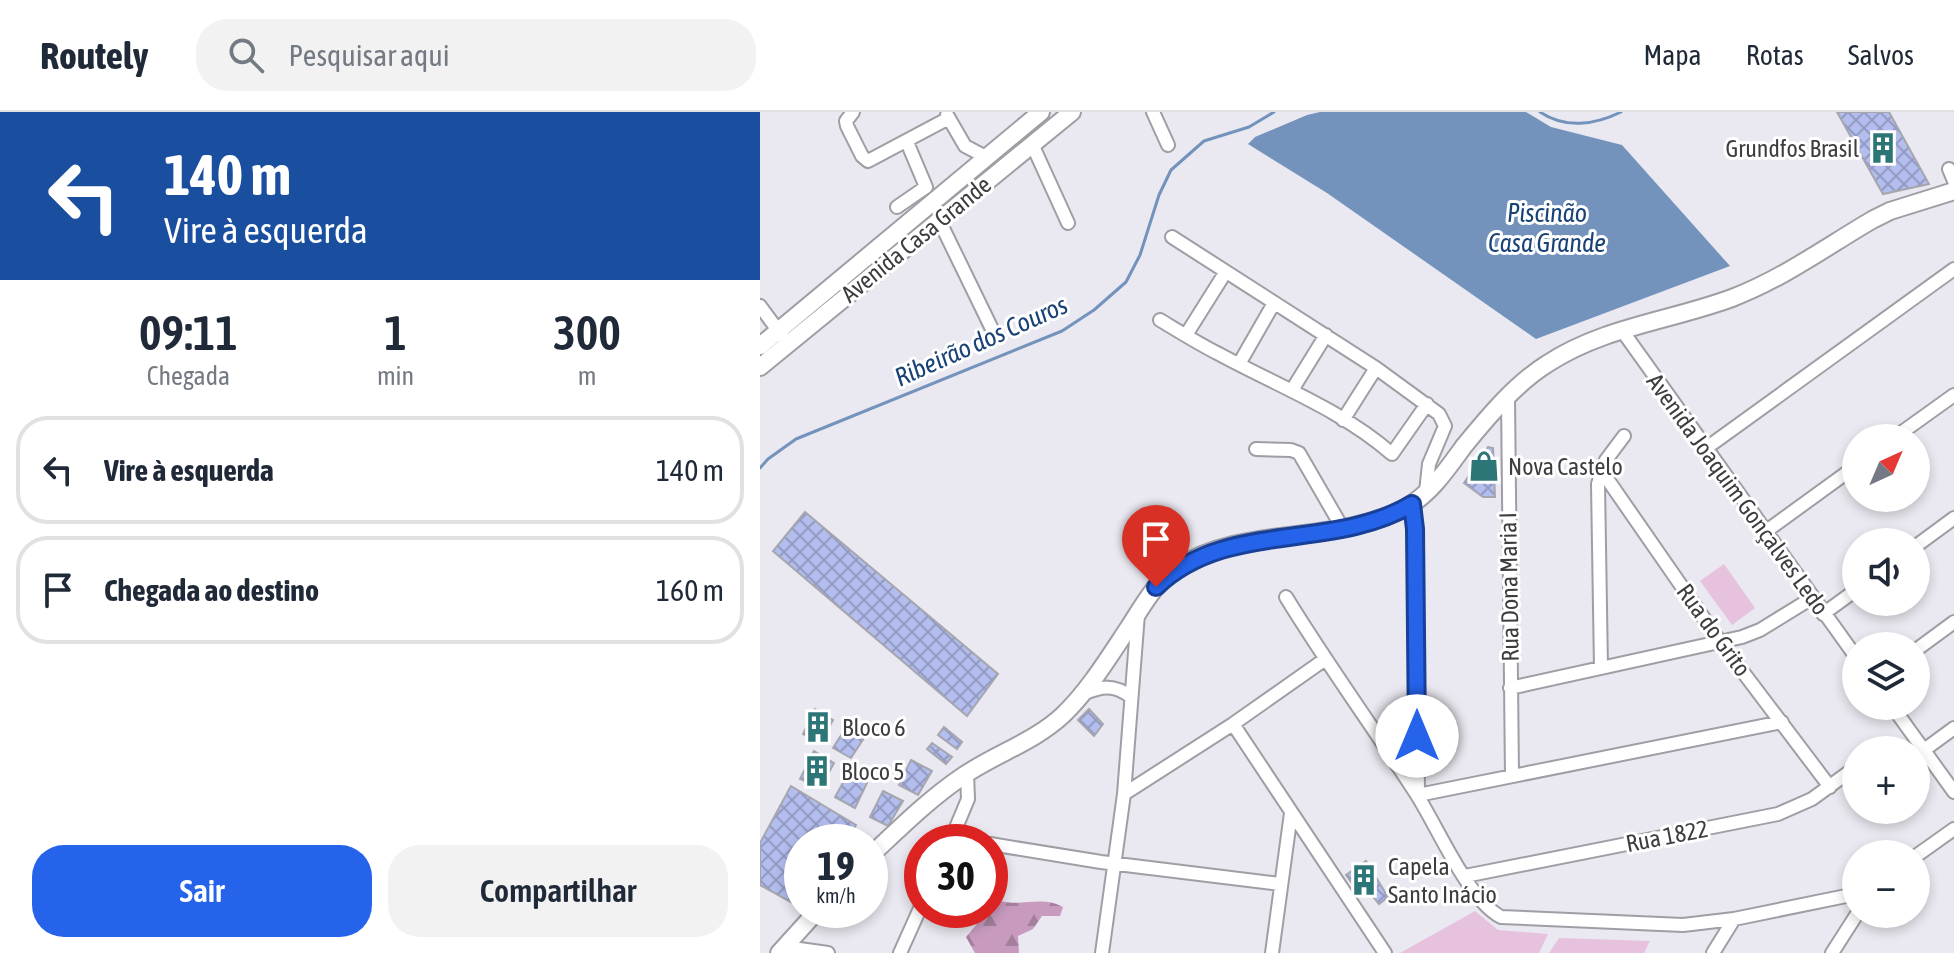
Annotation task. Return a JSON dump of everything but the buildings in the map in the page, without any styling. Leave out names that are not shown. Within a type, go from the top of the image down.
[{"type":"main road","name":"Avenida Casa Grande","points":[[760,367],[783,338],[986,157],[1023,118],[1041,112]]},
{"type":"main road","name":"Avenida Casa Grande","points":[[760,346],[783,338],[939,220],[1072,112]]},
{"type":"main road","points":[[888,839],[917,811],[967,773],[1049,727],[1083,694],[1156,587],[1172,571],[1211,551],[1237,544],[1343,529],[1381,520],[1412,504],[1426,492],[1526,379],[1555,358],[1621,329],[1709,306],[1758,287],[1890,211],[1954,191]]},
{"type":"main road","points":[[782,950],[802,928]]},
{"type":"street","points":[[852,112],[846,121],[847,126],[862,156],[868,161],[907,142],[947,115],[965,146],[986,157]]},
{"type":"street","points":[[1153,112],[1168,145]]},
{"type":"street","points":[[897,207],[923,190],[925,184],[907,142]]},
{"type":"street","points":[[1032,144],[1068,223]]},
{"type":"street","points":[[939,220],[991,327]]},
{"type":"street","points":[[1172,237],[1376,368],[1439,414],[1445,426],[1429,464],[1426,492]]},
{"type":"street","points":[[1705,449],[1954,269]]},
{"type":"street","points":[[1186,335],[1225,273]]},
{"type":"street","points":[[1239,364],[1274,303]]},
{"type":"street","points":[[760,306],[783,338]]},
{"type":"street","points":[[1160,320],[1292,390],[1392,454],[1427,404]]},
{"type":"street","name":"Avenida Joaquim Gonçalves Ledo","points":[[1621,329],[1842,639]]},
{"type":"street","points":[[1292,390],[1326,335]]},
{"type":"street","points":[[1343,420],[1376,368]]},
{"type":"street","points":[[1914,424],[1954,395]]},
{"type":"street","name":"Rua Dona Maria I","points":[[1508,398],[1512,776]]},
{"type":"street","points":[[1601,668],[1598,484],[1601,470],[1624,436]]},
{"type":"street","points":[[1256,449],[1299,453],[1343,529]]},
{"type":"street","name":"Rua do Grito","points":[[1601,470],[1721,643],[1830,787]]},
{"type":"street","points":[[1765,532],[1842,476]]},
{"type":"street","points":[[1412,504],[1415,529],[1418,795]]},
{"type":"street","points":[[1930,536],[1954,518]]},
{"type":"street","points":[[1286,597],[1324,660],[1418,795],[1465,876],[1487,908],[1501,917],[1660,925],[1734,919],[1842,897]]},
{"type":"street","points":[[1510,688],[1721,643],[1760,630],[1812,598]]},
{"type":"street","points":[[1823,614],[1842,600]]},
{"type":"street","points":[[1102,953],[1124,794],[1138,613]]},
{"type":"street","points":[[1930,640],[1954,622]]},
{"type":"street","points":[[1124,794],[1233,724],[1324,660]]},
{"type":"street","points":[[1083,694],[1110,686],[1121,689],[1131,697]]},
{"type":"street","points":[[1418,795],[1782,722]]},
{"type":"street","points":[[1233,724],[1385,953]]},
{"type":"street","points":[[1930,746],[1954,728]]},
{"type":"street","points":[[1930,758],[1954,792]]},
{"type":"street","points":[[958,824],[968,799],[967,773]]},
{"type":"street","name":"Rua 1822","points":[[1465,876],[1778,814],[1796,808],[1842,778]]},
{"type":"street","points":[[1272,953],[1291,813]]},
{"type":"street","points":[[1930,846],[1954,829]]},
{"type":"street","points":[[1008,847],[1280,884]]},
{"type":"street","points":[[1713,953],[1734,919]]},
{"type":"street","points":[[900,953],[911,928]]},
{"type":"street","points":[[1832,953],[1848,928]]},
{"type":"street","points":[[782,950],[828,953]]},
{"type":"shaded area","points":[[1724,564],[1755,608],[1732,625],[1700,581]]},
{"type":"shaded area","points":[[1475,911],[1498,930],[1548,934],[1539,953],[1400,953]]},
{"type":"shaded area","points":[[1559,938],[1650,941],[1644,953],[1549,953]]},
{"type":"green space","points":[[1008,902],[1046,902],[1063,907],[1060,916],[1042,916],[1033,929],[1018,936],[1019,953],[975,953],[966,937],[974,928],[1008,928]]},
{"type":"water","name":"Piscinão Casa Grande","points":[[1320,112],[1526,112],[1551,127],[1622,145],[1730,266],[1536,339],[1327,193],[1248,144],[1255,137]]},
{"type":"waterway","name":"Ribeirão dos Couros","points":[[760,468],[796,439],[1062,331],[1094,310],[1126,282],[1140,255],[1159,195],[1171,170],[1204,141],[1249,127],[1274,112]]},
{"type":"waterway","name":"Ribeirão dos Couros","points":[[1540,112],[1570,123],[1601,120],[1621,112]]},
{"type":"place","name":"Grundfos Brasil","points":[[1883,148]]},
{"type":"place","name":"Nova Castelo","points":[[1484,466]]},
{"type":"place","name":"Bloco 6","points":[[818,727]]},
{"type":"place","name":"Bloco 5","points":[[817,771]]},
{"type":"place","name":"Capela Santo Inácio","points":[[1364,880]]},
{"type":"route","points":[[1156,587],[1172,571],[1211,551],[1237,544],[1360,526],[1381,520],[1412,504],[1415,529],[1417,736]]}]
